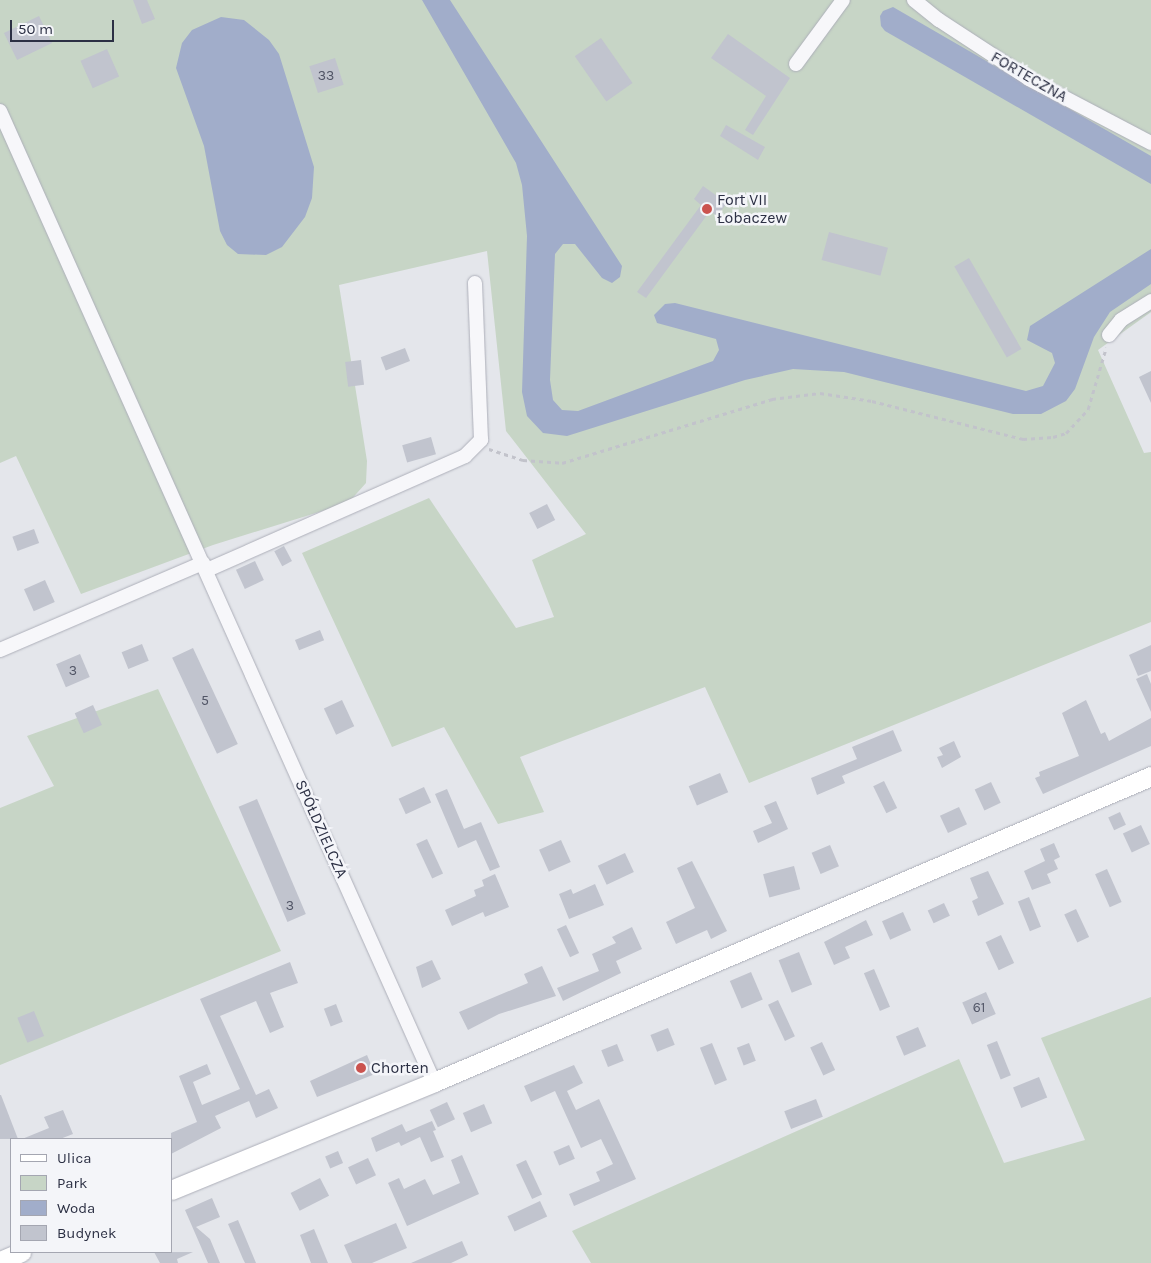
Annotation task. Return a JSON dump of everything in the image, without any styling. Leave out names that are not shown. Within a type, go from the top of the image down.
[{"type":"main road","points":[[172,1190],[434,1082],[1151,776]]},
{"type":"main road","points":[[0,1260],[18,1253]]},
{"type":"street","points":[[796,64],[843,0]]},
{"type":"street","name":"FORTECZNA","points":[[914,0],[939,20],[1029,79],[1151,143]]},
{"type":"street","name":"SPÓŁDZIELCZA","points":[[0,111],[434,1082]]},
{"type":"street","points":[[0,650],[206,569],[466,456],[481,440],[475,283]]},
{"type":"street","points":[[1109,335],[1120,320],[1151,301]]},
{"type":"path","points":[[475,446],[523,460],[562,463],[772,399],[820,393],[872,402],[1023,439],[1053,437],[1066,432],[1088,409],[1102,372],[1109,335]]},
{"type":"green space","points":[[0,0],[1151,0],[1151,312],[1098,350],[1144,453],[1151,452],[1151,622],[749,783],[705,687],[520,757],[544,812],[498,824],[444,727],[392,747],[302,553],[429,498],[516,628],[554,617],[532,560],[586,534],[506,431],[487,251],[339,285],[367,461],[366,483],[348,503],[213,545],[81,594],[16,456],[0,463]]},
{"type":"green space","points":[[158,689],[281,951],[0,1065],[0,808],[54,786],[27,736]]},
{"type":"green space","points":[[1151,997],[1151,1263],[591,1263],[572,1231],[959,1059],[1004,1163],[1085,1140],[1041,1038]]},
{"type":"water","points":[[422,0],[450,0],[622,266],[620,277],[612,283],[602,278],[575,244],[563,244],[555,254],[550,380],[553,400],[562,410],[578,411],[713,361],[719,350],[716,339],[657,323],[654,315],[665,304],[675,303],[1026,391],[1043,386],[1055,363],[1052,353],[1027,340],[1030,326],[1151,249],[1151,284],[1110,312],[1094,337],[1075,389],[1066,401],[1041,414],[1013,414],[844,372],[793,369],[745,380],[567,436],[543,433],[527,416],[522,392],[527,236],[522,185],[516,163]]},
{"type":"water","points":[[893,7],[1151,156],[1151,184],[885,31],[881,26],[880,16],[883,11]]},
{"type":"water","points":[[221,17],[244,20],[269,40],[279,54],[314,167],[312,198],[305,217],[282,247],[266,255],[238,254],[227,245],[220,231],[204,146],[176,68],[182,43],[192,30]]},
{"type":"building","points":[[133,0],[147,0],[155,19],[142,24]]},
{"type":"building","points":[[39,16],[52,43],[17,60],[4,33]]},
{"type":"building","points":[[728,34],[790,78],[753,135],[745,130],[766,96],[711,58]]},
{"type":"building","points":[[601,38],[633,83],[606,101],[575,56]]},
{"type":"building","points":[[107,49],[119,76],[93,88],[81,61]]},
{"type":"building","points":[[335,58],[344,85],[318,93],[309,66]]},
{"type":"building","points":[[726,125],[765,147],[758,160],[720,136]]},
{"type":"building","points":[[703,186],[727,203],[717,216],[710,211],[646,298],[637,292],[701,205],[694,199]]},
{"type":"building","points":[[829,232],[888,248],[880,276],[821,260]]},
{"type":"building","points":[[969,258],[1022,349],[1007,357],[954,266]]},
{"type":"building","points":[[405,348],[410,361],[386,370],[381,357]]},
{"type":"building","points":[[361,360],[364,385],[348,387],[345,362]]},
{"type":"building","points":[[1151,371],[1151,403],[1139,377]]},
{"type":"building","points":[[431,437],[436,454],[407,463],[402,445]]},
{"type":"building","points":[[547,504],[555,520],[537,529],[529,513]]},
{"type":"building","points":[[34,529],[39,543],[18,551],[12,537]]},
{"type":"building","points":[[284,546],[292,561],[282,566],[274,551]]},
{"type":"building","points":[[255,561],[264,580],[245,589],[236,570]]},
{"type":"building","points":[[45,580],[55,602],[34,611],[24,589]]},
{"type":"building","points":[[320,630],[324,640],[299,650],[295,640]]},
{"type":"building","points":[[142,644],[149,661],[128,669],[122,652]]},
{"type":"building","points":[[1151,645],[1151,671],[1138,676],[1129,655]]},
{"type":"building","points":[[193,648],[238,744],[217,754],[172,658]]},
{"type":"building","points":[[80,654],[90,677],[66,687],[56,664]]},
{"type":"building","points":[[1147,674],[1151,684],[1151,712],[1136,679]]},
{"type":"building","points":[[342,700],[354,726],[336,735],[324,708]]},
{"type":"building","points":[[1086,700],[1101,734],[1105,732],[1109,741],[1151,718],[1151,746],[1043,794],[1035,778],[1040,776],[1039,772],[1079,756],[1062,713]]},
{"type":"building","points":[[93,705],[102,725],[84,733],[75,713]]},
{"type":"building","points":[[893,730],[902,751],[842,776],[845,783],[817,795],[811,778],[857,759],[852,747]]},
{"type":"building","points":[[954,741],[961,757],[942,768],[937,757],[943,755],[939,748]]},
{"type":"building","points":[[720,773],[728,792],[697,806],[689,786]]},
{"type":"building","points":[[884,781],[897,808],[886,813],[873,786]]},
{"type":"building","points":[[991,782],[1001,803],[984,810],[975,790]]},
{"type":"building","points":[[424,787],[431,802],[406,814],[399,799]]},
{"type":"building","points":[[447,789],[464,829],[481,822],[500,867],[490,871],[476,840],[458,848],[435,794]]},
{"type":"building","points":[[257,799],[306,914],[287,922],[239,807]]},
{"type":"building","points":[[776,801],[788,829],[758,843],[753,831],[772,823],[764,806]]},
{"type":"building","points":[[959,807],[967,824],[948,833],[940,816]]},
{"type":"building","points":[[1120,812],[1126,825],[1114,830],[1108,817]]},
{"type":"building","points":[[1141,825],[1150,844],[1132,852],[1123,833]]},
{"type":"building","points":[[427,839],[443,873],[432,879],[416,844]]},
{"type":"building","points":[[561,840],[571,862],[549,872],[539,850]]},
{"type":"building","points":[[1054,843],[1060,857],[1054,860],[1058,869],[1047,874],[1051,883],[1032,890],[1024,871],[1045,861],[1040,849]]},
{"type":"building","points":[[830,845],[839,866],[821,874],[812,853]]},
{"type":"building","points":[[625,853],[634,872],[607,885],[598,866]]},
{"type":"building","points":[[692,861],[727,931],[711,939],[707,930],[676,944],[666,922],[695,908],[677,868]]},
{"type":"building","points":[[794,866],[800,889],[769,897],[763,874]]},
{"type":"building","points":[[1107,869],[1122,902],[1110,907],[1095,874]]},
{"type":"building","points":[[988,871],[1004,904],[978,916],[972,901],[978,898],[970,878]]},
{"type":"building","points":[[495,874],[509,907],[485,917],[483,912],[452,926],[445,910],[476,896],[474,890],[484,886],[482,880]]},
{"type":"building","points":[[595,884],[604,905],[569,919],[559,894],[571,889],[573,894]]},
{"type":"building","points":[[1029,897],[1041,927],[1030,931],[1018,901]]},
{"type":"building","points":[[944,903],[950,916],[934,923],[928,911]]},
{"type":"building","points":[[1076,909],[1089,937],[1077,943],[1064,914]]},
{"type":"building","points":[[903,912],[911,930],[890,940],[882,921]]},
{"type":"building","points":[[866,920],[873,935],[845,947],[850,958],[834,965],[824,942]]},
{"type":"building","points":[[566,925],[579,953],[570,957],[557,929]]},
{"type":"building","points":[[632,927],[642,949],[616,961],[621,973],[563,1001],[557,988],[599,971],[592,954],[616,943],[612,937]]},
{"type":"building","points":[[1001,935],[1014,963],[999,970],[986,942]]},
{"type":"building","points":[[799,952],[812,984],[792,993],[779,960]]},
{"type":"building","points":[[432,960],[441,979],[422,988],[416,967]]},
{"type":"building","points":[[290,962],[298,983],[270,993],[284,1027],[270,1033],[256,1001],[220,1016],[256,1095],[269,1089],[278,1108],[256,1118],[249,1101],[215,1116],[221,1128],[172,1153],[171,1133],[197,1122],[179,1076],[207,1064],[211,1074],[193,1082],[202,1105],[240,1089],[200,999]]},
{"type":"building","points":[[542,966],[556,996],[499,1014],[468,1030],[459,1012],[528,983],[524,974]]},
{"type":"building","points":[[874,969],[890,1007],[880,1011],[864,973]]},
{"type":"building","points":[[751,972],[763,1000],[742,1009],[730,981]]},
{"type":"building","points":[[986,992],[996,1014],[972,1025],[962,1003]]},
{"type":"building","points":[[778,1000],[795,1036],[785,1041],[768,1005]]},
{"type":"building","points":[[336,1004],[343,1022],[331,1026],[324,1009]]},
{"type":"building","points":[[34,1011],[44,1036],[27,1043],[17,1018]]},
{"type":"building","points":[[918,1027],[926,1046],[904,1056],[896,1036]]},
{"type":"building","points":[[668,1028],[675,1045],[657,1052],[650,1035]]},
{"type":"building","points":[[997,1041],[1011,1075],[1001,1079],[987,1045]]},
{"type":"building","points":[[822,1042],[835,1070],[823,1076],[810,1047]]},
{"type":"building","points":[[712,1043],[727,1080],[715,1085],[700,1048]]},
{"type":"building","points":[[749,1043],[756,1061],[744,1065],[737,1048]]},
{"type":"building","points":[[617,1044],[624,1061],[608,1067],[601,1050]]},
{"type":"building","points":[[367,1055],[375,1074],[317,1097],[310,1081]]},
{"type":"building","points":[[574,1065],[583,1083],[567,1091],[576,1110],[599,1099],[636,1179],[574,1206],[569,1194],[600,1181],[596,1172],[613,1164],[601,1139],[581,1148],[555,1091],[531,1102],[524,1086]]},
{"type":"building","points":[[1039,1077],[1047,1097],[1021,1108],[1013,1087]]},
{"type":"building","points":[[0,1095],[1,1095],[18,1138],[0,1139]]},
{"type":"building","points":[[816,1099],[823,1117],[791,1129],[784,1111]]},
{"type":"building","points":[[447,1102],[455,1119],[438,1127],[430,1110]]},
{"type":"building","points":[[484,1104],[492,1123],[471,1132],[463,1113]]},
{"type":"building","points":[[63,1110],[73,1134],[63,1138],[24,1138],[49,1128],[44,1117]]},
{"type":"building","points":[[432,1121],[436,1130],[433,1131],[444,1157],[431,1162],[420,1137],[401,1146],[399,1142],[376,1152],[371,1138],[402,1124],[406,1132]]},
{"type":"building","points":[[569,1145],[575,1159],[559,1165],[553,1152]]},
{"type":"building","points":[[338,1151],[343,1163],[330,1168],[325,1156]]},
{"type":"building","points":[[462,1155],[479,1194],[407,1226],[388,1183],[399,1178],[404,1189],[425,1179],[433,1195],[460,1183],[451,1160]]},
{"type":"building","points":[[368,1158],[376,1175],[356,1185],[348,1167]]},
{"type":"building","points":[[526,1160],[542,1194],[532,1199],[516,1165]]},
{"type":"building","points":[[320,1178],[329,1196],[300,1211],[291,1193]]},
{"type":"building","points":[[212,1198],[220,1217],[196,1227],[210,1239],[220,1263],[208,1263],[185,1210]]},
{"type":"building","points":[[540,1201],[547,1216],[515,1232],[507,1216]]},
{"type":"building","points":[[238,1220],[256,1263],[245,1263],[228,1224]]},
{"type":"building","points":[[396,1223],[407,1248],[372,1263],[352,1263],[344,1245]]},
{"type":"building","points":[[314,1229],[328,1263],[311,1263],[300,1235]]},
{"type":"building","points":[[462,1241],[468,1255],[451,1263],[411,1263]]},
{"type":"building","points":[[193,1252],[177,1259],[178,1263],[160,1263],[155,1253]]},
{"type":"place","name":"Fort VII Łobaczew","points":[[707,209]]},
{"type":"place","name":"Chorten","points":[[361,1068]]}]
